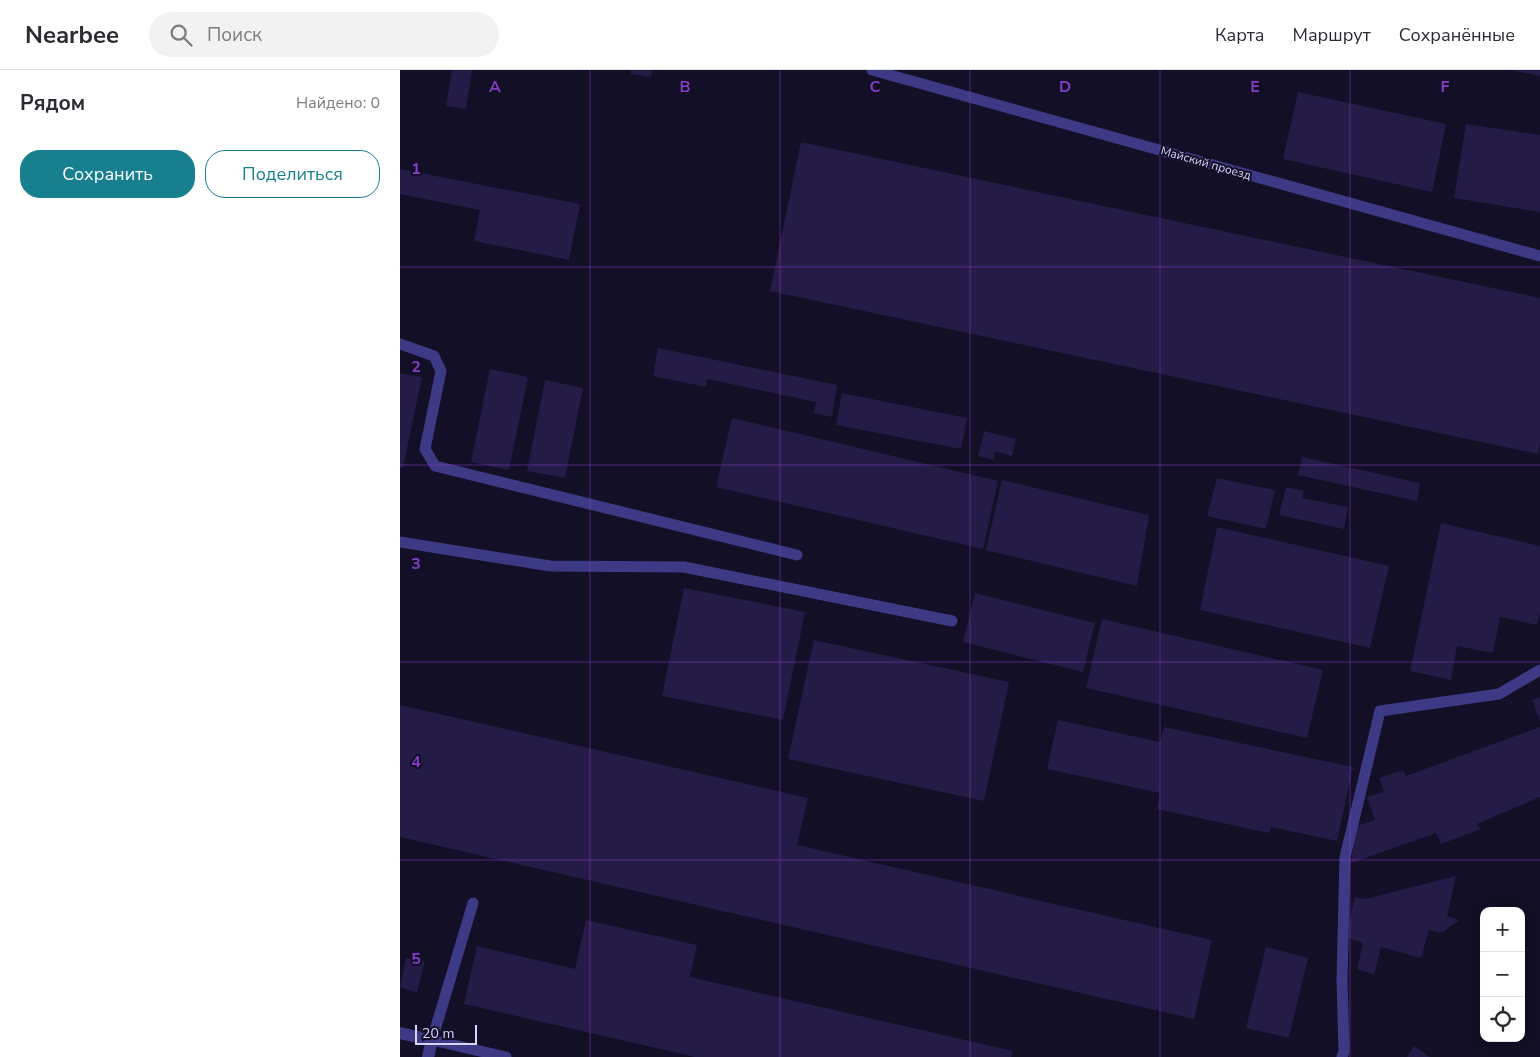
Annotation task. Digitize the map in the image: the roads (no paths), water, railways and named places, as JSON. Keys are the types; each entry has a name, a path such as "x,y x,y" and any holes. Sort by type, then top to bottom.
{"street":[{"path":"400,1033 432,1040 428,1057"}],"lane":[{"name":"Майский проезд","path":"872,70 1540,256"},
{"path":"400,344 434,356 441,371 425,449 436,466 797,555"},
{"path":"400,542 550,566 684,567 952,621"},
{"path":"1342,1057 1344,1051 1342,980 1345,857 1380,712 1499,694 1540,670"},
{"path":"472,903 432,1040 506,1057"}]}
